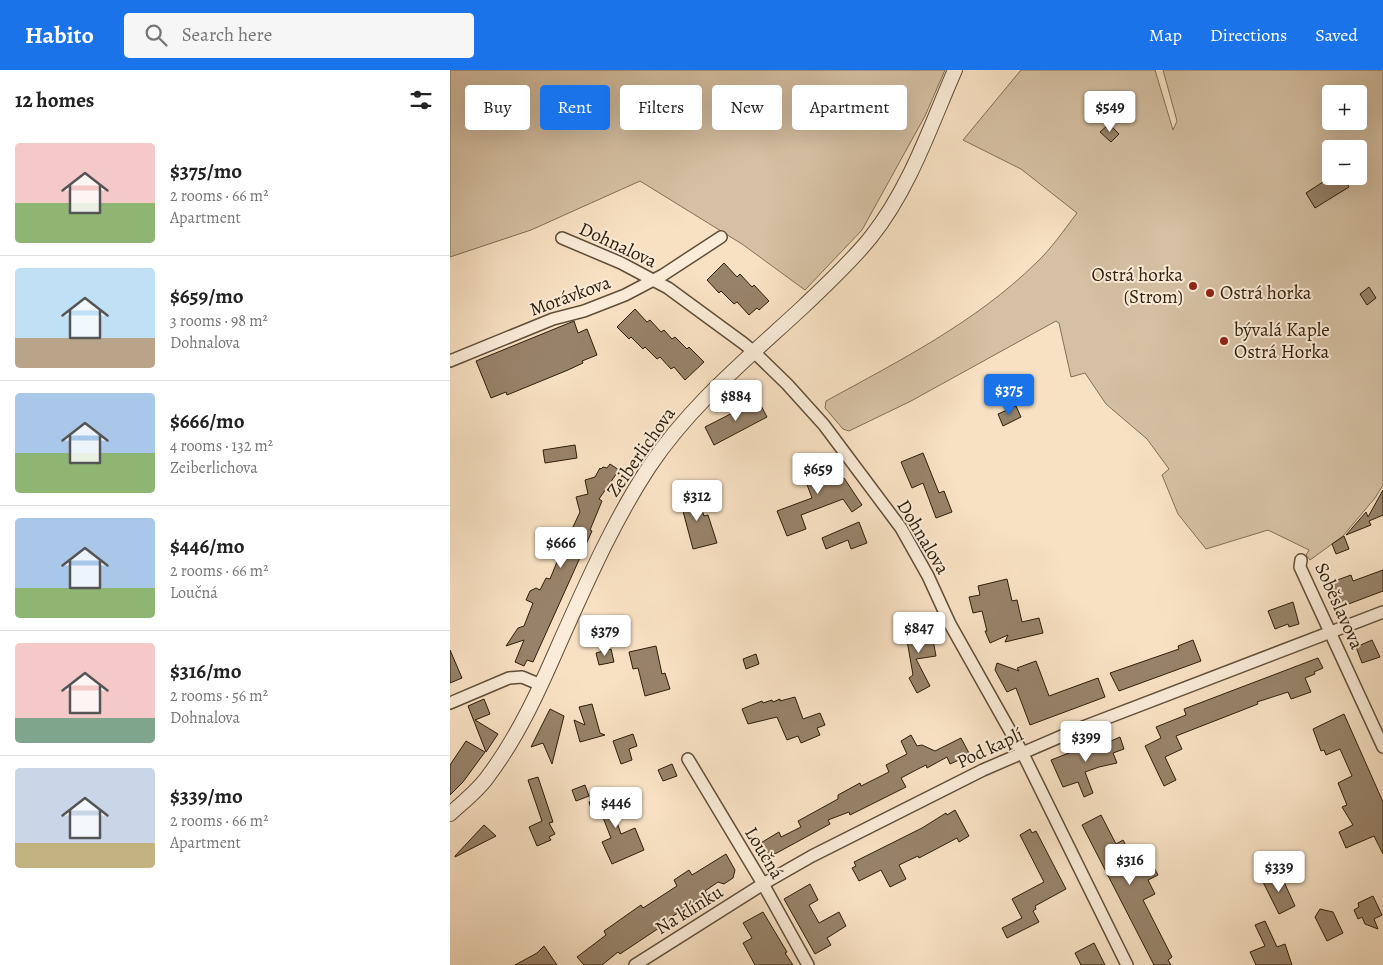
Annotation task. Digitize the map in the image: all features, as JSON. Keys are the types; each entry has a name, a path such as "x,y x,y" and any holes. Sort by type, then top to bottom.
{"street":[{"name":"Zeiberlichova","path":"450,814 488,777 515,736 541,685 605,544 649,467 691,412 717,385 851,260 870,238 885,218 906,183 955,70"},
{"name":"Morávkova","path":"450,361 553,319 584,311 625,295 653,280 721,237"},
{"name":"Dohnalova","path":"562,238 621,263 682,298 754,352 787,384 824,425 901,528 928,576 950,624 1022,752 1127,965"},
{"name":"Soběslavova","path":"1301,560 1300,567 1383,747"},
{"name":"Pod kaplí","path":"763,884 873,824 1022,752 1383,612"},
{"path":"450,703 509,678 522,677 541,685"},
{"name":"Loučná","path":"688,759 763,884 808,965"},
{"name":"Na klínku","path":"635,965 763,884"}],"shaded area":[{"path":"450,70 945,70 925,116 862,230 805,290 742,244 640,181 531,230 450,257"},
{"path":"1021,70 1155,70 1173,130 1177,121 1163,70 1383,70 1383,485 1375,498 1343,536 1310,560 1306,555 1309,550 1268,530 1206,549 1178,514 1162,475 1169,469 1147,439 1106,404 1085,373 1071,377 1059,323 1056,321 911,401 849,431 843,429 825,408 826,401 936,339 988,304 1042,258 1077,213 1021,169 963,140"}],"building":[{"path":"1109,124 1119,134 1111,142 1100,132"},
{"path":"1322,183 1322,185 1348,185 1349,187 1315,208 1306,193"},
{"path":"724,263 737,277 740,274 752,287 754,285 769,301 759,310 757,308 749,315 737,302 734,304 721,291 719,293 707,280"},
{"path":"1369,287 1376,298 1367,305 1360,294"},
{"path":"635,309 647,322 650,320 661,332 664,330 672,339 675,337 687,349 689,347 704,362 685,380 674,367 671,369 660,357 657,359 631,337 629,339 617,327"},
{"path":"574,321 578,333 587,329 597,355 582,361 583,363 568,370 507,395 506,392 491,398 476,361"},
{"path":"758,400 767,417 714,445 705,427"},
{"path":"1016,406 1021,417 1003,426 998,414"},
{"path":"575,445 577,458 545,463 543,450"},
{"path":"923,453 939,493 944,491 952,512 936,518 923,483 912,488 901,462"},
{"path":"824,455 828,464 830,463 837,480 844,478 862,505 852,512 843,499 801,515 806,529 787,536 777,511 812,498 803,474 807,472 803,463"},
{"path":"610,464 619,470 599,499 602,501 590,530 592,531 533,662 527,660 524,666 515,662 524,640 506,646 518,628 524,626 533,603 526,600 530,591 536,588 540,590 546,578 550,579 559,557 549,552 553,542 559,541 565,544 580,512 576,497 588,494 585,480 595,477 600,468 607,468"},
{"path":"1383,490 1383,515 1369,521 1371,525 1346,535 1366,512 1368,517"},
{"path":"692,492 694,499 698,498 704,516 708,515 717,543 693,549 679,496"},
{"path":"859,522 867,543 851,549 848,540 826,549 822,538"},
{"path":"1344,536 1349,549 1336,554 1332,544"},
{"path":"1383,570 1383,591 1338,608 1329,583 1351,575 1353,581"},
{"path":"1007,579 1012,601 1017,600 1022,622 1039,618 1043,633 1005,642 1008,635 990,643 985,631 987,631 982,611 973,613 969,597 980,595 978,586"},
{"path":"1293,602 1299,624 1289,627 1288,624 1275,629 1268,611"},
{"path":"926,625 929,640 933,640 936,656 916,659 930,686 917,693 909,678 913,675 905,629"},
{"path":"1193,640 1201,661 1119,691 1110,673 1179,649 1178,646"},
{"path":"1372,640 1380,657 1362,663 1356,647"},
{"path":"656,646 662,674 665,673 670,689 645,696 638,668 633,669 629,652"},
{"path":"611,649 614,662 599,665 596,653"},
{"path":"450,650 462,678 450,683"},
{"path":"756,654 759,664 746,669 743,659"},
{"path":"1318,658 1323,668 1305,678 1311,692 1291,699 1288,692 1257,702 1258,704 1176,736 1182,749 1165,757 1176,780 1164,786 1145,746 1161,738 1156,727 1186,715 1184,709"},
{"path":"1036,661 1049,696 1098,678 1105,697 1030,725 1016,688 1007,692 995,670 997,663 1019,671 1017,668"},
{"path":"795,697 803,719 820,713 825,725 817,728 820,735 801,743 798,736 787,740 777,717 748,724 742,709 762,701 763,703 772,700 773,702"},
{"path":"484,699 490,714 475,720 498,734 486,752 468,706"},
{"path":"592,704 600,733 605,735 580,742 574,720 585,725 579,707"},
{"path":"550,709 564,716 552,764 543,743 531,747"},
{"path":"1344,714 1383,802 1383,854 1374,836 1346,848 1339,832 1353,825 1342,807 1347,805 1338,783 1352,776 1340,749 1326,755 1324,750 1321,751 1313,729"},
{"path":"633,734 637,746 629,749 632,760 621,764 613,741"},
{"path":"911,735 917,746 922,745 935,751 961,738 970,755 950,764 947,757 927,768 926,765 916,770 901,778 906,787 850,815 849,812 828,820 830,824 762,861 754,847 779,832 781,837 801,827 798,821 838,799 838,795 860,783 861,786 889,772 886,765 907,754 901,741"},
{"path":"1110,737 1111,741 1120,737 1124,749 1113,753 1117,763 1085,772 1093,793 1084,797 1078,782 1063,787 1051,760"},
{"path":"466,741 485,752 463,782 450,795 450,765"},
{"path":"672,764 677,776 663,781 658,770"},
{"path":"538,777 553,822 549,823 555,834 549,837 551,840 537,846 529,827 542,821 528,780"},
{"path":"585,785 589,796 576,801 572,790"},
{"path":"622,793 626,806 613,811 621,834 635,828 644,850 612,864 602,842 611,838 602,815 594,818 589,802 609,794 610,797"},
{"path":"955,810 969,836 959,842 957,838 919,858 918,856 899,865 906,879 890,887 881,870 859,881 852,868 856,866 854,862"},
{"path":"1101,815 1116,844 1123,840 1137,866 1150,860 1158,875 1148,880 1155,894 1143,900 1172,957 1168,960 1171,965 1154,965 1082,825"},
{"path":"484,825 496,836 455,857 455,856"},
{"path":"1030,829 1032,833 1036,831 1066,889 1035,906 1036,909 1033,911 1039,922 1007,938 1002,928 1022,918 1012,899 1044,882 1020,835"},
{"path":"726,854 735,870 733,878 724,884 718,882 705,891 707,894 663,922 665,924 620,954 618,952 602,965 584,965 577,957 606,935 604,931 641,905 643,908 677,886 674,880 689,870 692,875"},
{"path":"1279,871 1295,906 1279,914 1262,880"},
{"path":"810,884 818,900 809,905 819,923 839,912 846,926 827,938 831,945 815,954 784,899"},
{"path":"1373,896 1382,915 1374,919 1378,929 1365,924 1362,917 1358,919 1354,910 1359,907 1358,903"},
{"path":"1320,909 1333,912 1343,933 1327,941 1315,917"},
{"path":"763,912 793,965 755,965 743,943 752,938 743,923"},
{"path":"1265,921 1277,947 1285,944 1292,965 1256,965 1250,952 1265,946 1255,925"},
{"path":"1094,943 1105,965 1081,965 1075,953"},
{"path":"544,946 557,965 515,965 537,953"}],"place":[{"name":"Ostrá horka (Strom)","path":"1193,286"},
{"name":"Ostrá horka","path":"1210,293"},
{"name":"bývalá Kaple Ostrá Horka","path":"1224,341"}]}
